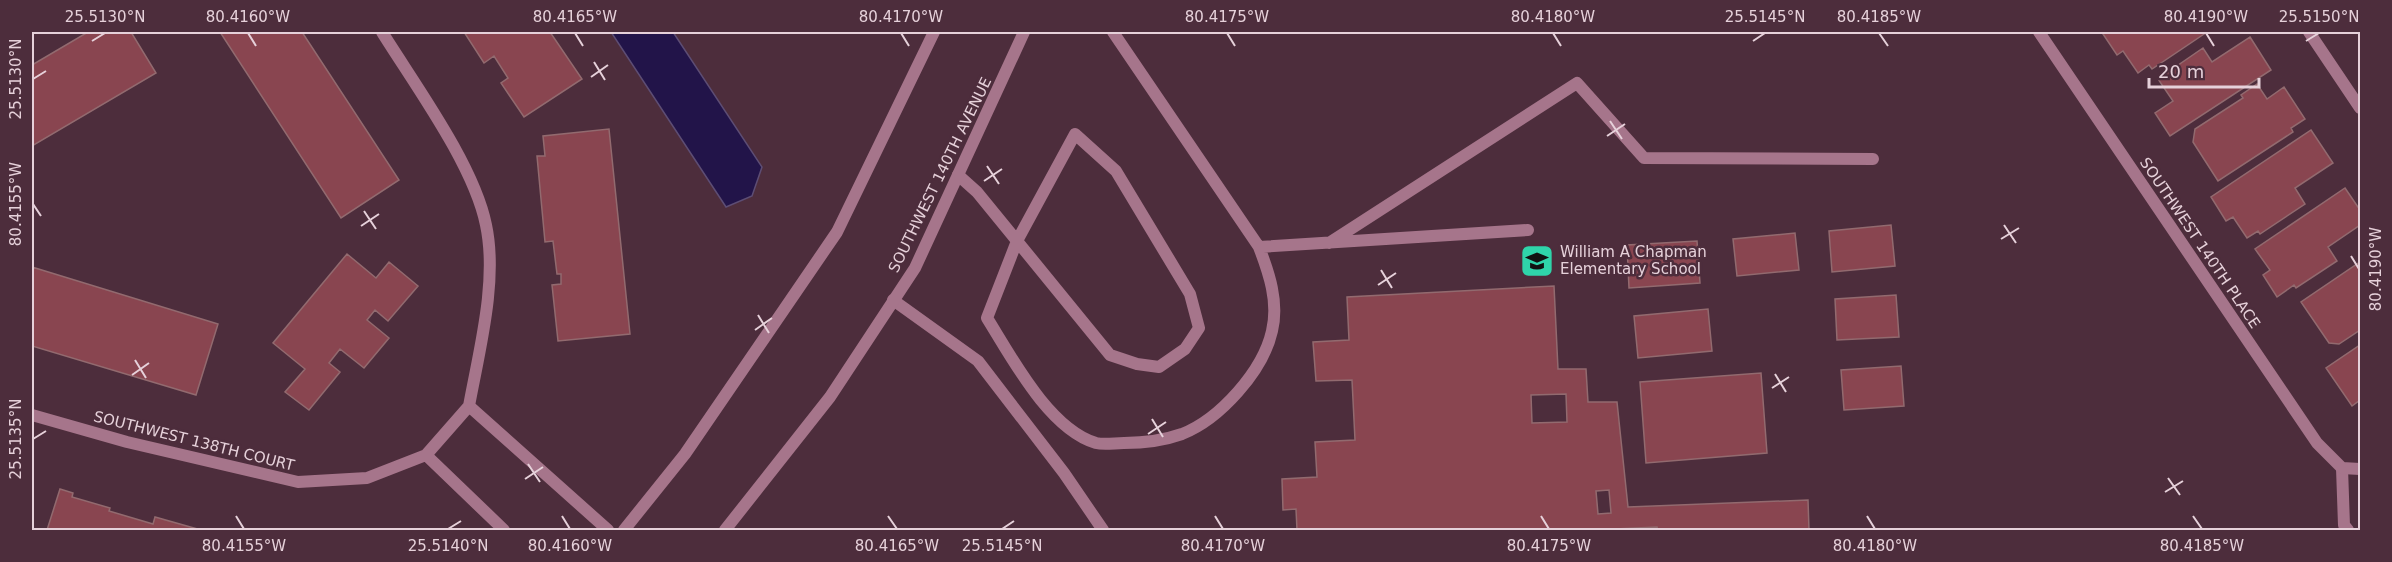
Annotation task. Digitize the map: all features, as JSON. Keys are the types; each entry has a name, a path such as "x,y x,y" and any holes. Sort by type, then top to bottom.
{"street":[{"path":"382,32 467,172 486,225 490,284 469,406 608,531"},
{"path":"624,531 685,454 837,232 934,32"},
{"name":"SOUTHWEST 140TH AVENUE","path":"725,531 830,397 915,268 1024,32"},
{"path":"958,175 977,192 1017,240 1110,355 1137,364 1159,367 1185,349 1199,328 1190,294 1116,171 1075,134 1017,240 987,318 1027,382 1069,429 1097,443 1138,443 1183,434 1225,406 1256,370 1272,330 1273,282 1259,247 1113,32"},
{"name":"SOUTHWEST 140TH PLACE","path":"2039,32 2317,443 2342,468"},
{"path":"2309,32 2361,108"},
{"path":"1329,243 1576,83 1644,158 1873,159"},
{"path":"1259,247 1528,230"},
{"path":"893,300 978,362 1064,473 1103,531"},
{"name":"SOUTHWEST 138TH COURT","path":"32,415 126,442 298,482 367,478 426,455 469,406"},
{"path":"426,455 504,531"},
{"path":"2348,531 2344,525 2342,468 2361,468"}],"shaded area":[{"path":"611,32 673,32 762,167 752,196 726,207"}],"building":[{"path":"88,32 131,32 156,73 32,146 32,65"},
{"path":"220,32 302,32 399,180 341,218"},
{"path":"464,32 550,32 582,79 524,117 501,83 508,78 494,56 484,63"},
{"path":"2107,32 2207,32 2152,69 2149,65 2138,73 2123,51 2117,55 2103,34"},
{"path":"2250,37 2271,70 2170,136 2155,113 2173,101 2158,79 2203,48 2212,62"},
{"path":"2257,84 2267,99 2284,87 2305,119 2291,128 2293,132 2218,181 2193,142 2195,129 2243,98 2241,95"},
{"path":"609,129 630,334 558,341 552,285 561,284 561,274 557,274 553,241 545,242 537,156 545,156 543,136"},
{"path":"2311,130 2333,163 2295,188 2305,204 2260,234 2258,231 2247,238 2233,217 2226,221 2211,197"},
{"path":"2345,188 2360,210 2360,225 2328,247 2337,261 2296,288 2294,285 2277,297 2263,275 2270,270 2255,249"},
{"path":"1891,225 1895,266 1832,272 1829,231"},
{"path":"1795,233 1799,270 1737,276 1733,239"},
{"path":"1697,241 1700,283 1629,288 1627,245"},
{"path":"347,254 376,278 389,262 418,286 388,321 375,310 367,320 389,338 364,368 340,349 329,363 340,372 309,410 285,392 305,369 273,343"},
{"path":"2360,262 2360,330 2339,344 2329,343 2301,302"},
{"path":"32,267 218,324 196,395 32,346"},
{"path":"1554,286 1558,369 1586,369 1588,402 1617,402 1628,507 1808,500 1809,530 1658,530 1657,527 1592,530 1297,530 1296,509 1283,510 1282,479 1317,477 1315,442 1355,440 1352,380 1316,381 1313,342 1349,340 1347,297","holes":["1566,394 1567,422 1532,423 1531,395","1609,490 1611,513 1598,514 1596,491"]},
{"path":"1896,295 1899,337 1837,340 1835,299"},
{"path":"1708,309 1712,351 1638,358 1634,316"},
{"path":"2360,345 2360,400 2352,406 2326,368"},
{"path":"1901,366 1904,406 1844,410 1841,370"},
{"path":"1761,373 1767,453 1646,463 1640,382"},
{"path":"60,489 73,493 72,497 110,508 109,511 153,524 155,517 201,530 47,530"}],"place":[{"name":"William A Chapman Elementary School","path":"1537,261"}]}
